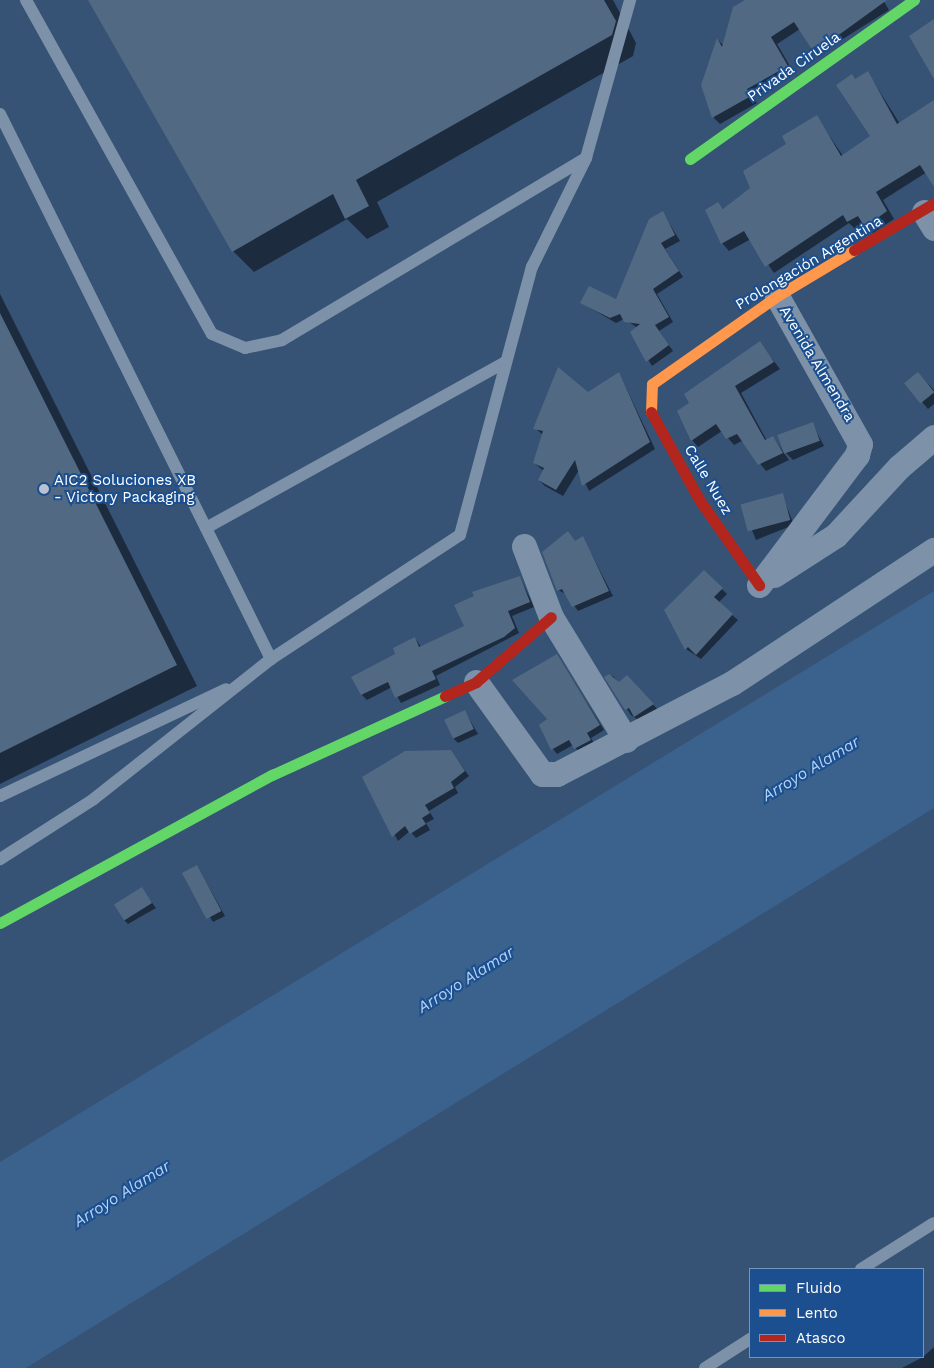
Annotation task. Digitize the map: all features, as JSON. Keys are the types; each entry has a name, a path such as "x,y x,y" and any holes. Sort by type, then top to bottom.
{"street":[{"name":"Privada Ciruela","path":"690,159 914,0"},
{"name":"Prolongación Argentina","path":"652,384 777,296 931,214"},
{"name":"Avenida Almendra","path":"759,585 857,455 857,432 777,296"},
{"name":"Calle Nuez","path":"652,384 648,407 700,501 759,585"},
{"path":"759,585 836,535 899,467 934,437"},
{"path":"524,546 552,617 626,740"},
{"path":"476,682 542,774 558,774 732,683 934,550"},
{"path":"0,923 272,775 476,682 552,617"}],"lane":[{"path":"26,0 212,334 245,348 282,340 586,158"},
{"path":"0,859 94,799 272,659 460,535 504,362 532,267 586,158 630,0"},
{"path":"0,114 272,659"},
{"path":"206,528 504,362"},
{"path":"0,796 246,680"},
{"path":"863,1268 934,1223"},
{"path":"705,1368 749,1340"}],"water":[{"name":"Arroyo Alamar","path":"934,591 934,808 26,1368 0,1368 0,1162"}],"building":[{"path":"88,0 604,0 616,21 612,35 356,180 369,206 345,219 333,194 232,252"},
{"path":"745,0 887,0 829,42 811,48 794,22 771,37 788,66 747,89 751,96 712,118 701,85 717,38 722,47 733,7"},
{"path":"934,19 934,79 909,36"},
{"path":"868,71 897,124 934,100 934,187 920,165 876,192 887,211 872,222 864,226 858,216 847,222 843,215 765,267 744,231 721,244 705,210 718,202 723,209 750,188 743,171 786,144 782,136 817,115 841,156 870,136 836,85 852,74 855,79"},
{"path":"663,211 675,235 661,243 679,271 653,289 669,317 655,325 669,345 646,362 630,332 640,324 624,322 620,314 610,318 580,303 589,286 616,299 649,219"},
{"name":"AIC2 Soluciones XB - Victory Packaging","path":"0,313 177,665 0,753"},
{"path":"760,341 774,362 735,386 765,440 773,436 783,453 758,465 737,434 726,439 716,424 691,441 677,411 689,403 684,394"},
{"path":"558,367 588,392 619,372 650,442 582,486 575,460 556,490 538,480 544,468 533,463 543,431 533,429"},
{"path":"918,372 934,392 920,404 904,383"},
{"path":"813,422 820,441 784,454 777,435"},
{"path":"783,493 790,520 748,531 740,504"},
{"path":"568,531 575,541 583,536 609,591 572,607 562,589 557,591 542,552"},
{"path":"704,570 723,588 714,597 733,614 696,655 688,647 685,650 664,610"},
{"path":"520,576 530,602 508,611 515,628 504,637 432,671 436,679 395,698 388,682 361,695 351,677 395,654 393,648 415,637 419,647 464,626 454,605 474,596 472,592"},
{"path":"557,654 600,725 587,733 591,740 574,749 569,740 551,750 539,725 547,719 512,680"},
{"path":"609,674 619,682 627,675 654,704 634,717 629,708 625,710 604,677"},
{"path":"465,710 474,729 453,739 444,720"},
{"path":"451,750 465,771 451,782 454,788 425,805 430,813 422,818 426,824 410,834 405,826 392,837 362,777 405,751"},
{"path":"197,865 221,911 206,919 182,873"},
{"path":"142,887 152,903 124,921 114,904"}],"traffic: fast":[{"path":"690,159 914,0"},
{"path":"0,923 272,775 445,696"}],"traffic: slow":[{"path":"651,412 652,384 777,296 854,250"}],"traffic: jam":[{"path":"854,250 934,203"},
{"path":"651,412 700,501 759,585"},
{"path":"445,696 476,682 551,617"}],"place":[{"name":"AIC2 Soluciones XB - Victory Packaging","path":"44,489"}]}
